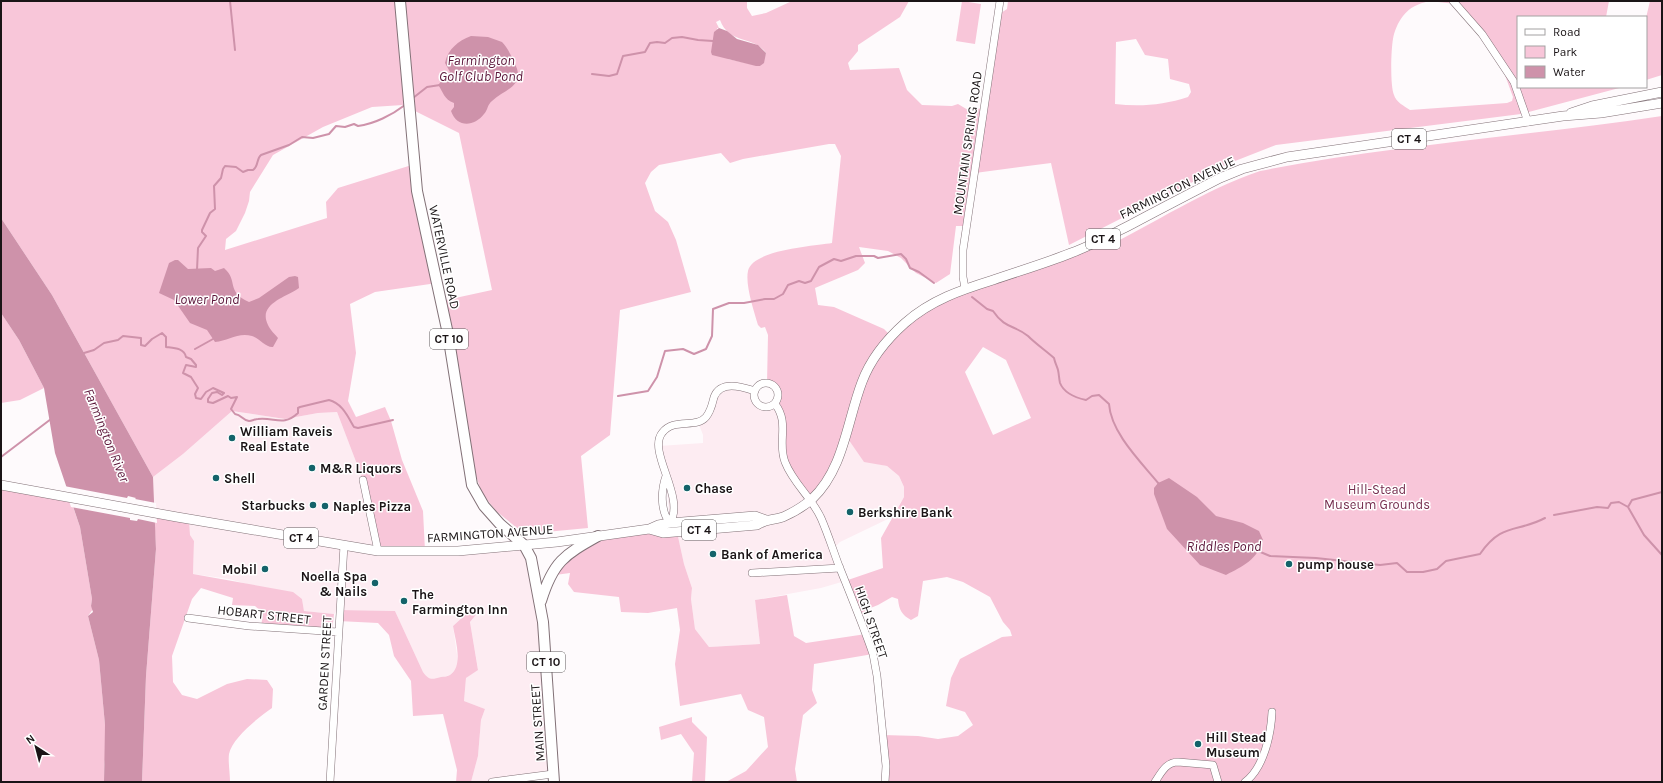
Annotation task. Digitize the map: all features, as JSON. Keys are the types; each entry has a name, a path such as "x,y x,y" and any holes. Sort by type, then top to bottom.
{"highway":[{"name":"WATERVILLE ROAD","path":"400,1 417,191 448,334 472,485 484,506 500,524 524,545"},
{"path":"540,602 551,573 558,562 570,552 598,536"},
{"name":"MAIN STREET","path":"524,545 531,558 540,602 547,664 554,778"}],"main road":[{"name":"FARMINGTON AVENUE","path":"1563,116 1592,106 1662,92"},
{"name":"FARMINGTON AVENUE","path":"649,529 663,533 757,526 766,520 782,517 810,501 821,490 837,462 862,381 879,349 920,310 943,297 965,288 1043,263 1088,246 1220,178 1242,169 1287,158 1563,116 1596,114 1662,103"},
{"name":"FARMINGTON AVENUE","path":"1,485 344,546 378,550 458,551 598,536 649,529 658,525 670,523 755,516 766,520"}],"street":[{"name":"MOUNTAIN SPRING ROAD","path":"965,288 963,277 963,250 1000,1"},
{"path":"1453,1 1482,34 1514,82 1528,122"},
{"path":"767,383 772,384 778,393 775,404 767,408 759,406 754,399 755,391 760,385 767,383"},
{"path":"670,523 674,516 671,485 666,476 658,443 660,436 666,429 677,424 698,422 704,419 712,407 715,395 719,390 728,386 740,386 755,391"},
{"name":"HIGH STREET","path":"775,404 781,413 783,422 782,451 784,460 788,470 821,519 873,654 877,676 886,766 885,782"},
{"path":"363,480 378,550"},
{"name":"GARDEN STREET","path":"330,782 344,546"},
{"path":"752,573 840,568"},
{"name":"HOBART STREET","path":"188,618 249,626 338,632"},
{"path":"1245,782 1256,772 1262,758 1271,730 1272,712"},
{"path":"1155,782 1162,770 1168,765 1178,762 1213,765 1218,782"},
{"path":"492,782 554,778"}],"shaded area":[{"path":"728,386 755,391 754,399 759,406 767,408 775,404 846,436 864,461 887,466 899,476 904,487 904,497 892,517 840,542 833,549 845,581 821,588 755,600 760,644 709,647 695,629 691,599 692,588 684,564 677,532 766,520 670,523 666,476 659,446 703,443 703,435 698,422 704,419 714,399"},
{"path":"232,411 285,419 318,413 337,412 363,480 378,550 524,545 540,602 553,774 492,782 471,782 478,756 481,720 485,709 464,701 466,678 478,669 470,622 479,611 476,605 453,626 458,662 456,669 450,675 432,680 428,679 423,672 395,611 339,610 334,614 304,611 302,599 229,579 193,574 194,541 190,535 189,519 154,513 153,477 183,454"}],"green space":[{"name":"Hill-Stead Museum Grounds","path":"1,1 747,1 747,8 752,16 766,13 792,1 909,1 900,17 858,45 858,51 848,63 850,70 899,68 907,90 922,105 952,106 958,104 968,110 984,108 998,15 1007,9 1008,1 1429,1 1609,1 1606,16 1517,16 1517,88 1619,88 1521,114 1276,145 1230,163 1069,245 1051,163 975,173 966,226 956,226 950,274 936,283 916,273 901,258 888,251 859,247 865,263 858,270 815,288 818,305 834,307 884,329 891,336 920,310 1106,237 1102,249 1199,197 1260,171 1410,147 1662,116 1662,782 885,782 883,735 918,736 938,739 958,736 973,725 965,712 946,706 951,678 960,659 1002,637 1012,636 1010,630 1003,622 990,597 963,582 947,577 923,581 918,616 911,620 902,612 898,599 892,597 868,609 860,619 845,581 883,568 881,538 904,497 904,487 899,476 887,466 864,462 846,436 837,462 810,501 788,470 783,429 775,404 778,394 774,386 767,383 768,335 765,327 761,328 758,325 752,305 747,277 748,271 752,264 760,258 784,250 832,243 841,156 835,144 743,159 730,163 721,153 659,165 651,172 645,183 655,211 668,222 676,240 691,292 620,310 610,435 581,456 588,528 546,532 517,528 496,511 482,493 475,473 446,300 492,290 459,133 403,105 372,107 323,127 273,155 250,192 245,213 236,231 226,239 225,250 327,218 326,202 338,188 415,164 437,283 375,292 350,304 356,353 348,401 356,417 385,407 391,421 402,460 423,511 425,551 378,551 363,480 337,412 318,413 285,419 232,411 183,454 153,477 52,295 1,218","holes":["1429,1 1456,4 1498,56 1513,97 1512,101 1507,103 1410,110 1396,100 1393,90 1391,76 1392,51 1396,27 1401,18 1411,8 1418,5","720,20 724,28 735,37 761,47 766,53 760,66 728,59 717,28 719,28 716,22","1136,39 1145,55 1168,59 1170,79 1189,84 1191,92 1188,97 1152,105 1115,104 1116,42","983,347 1006,360 1031,418 993,435 965,372"]},
{"path":"962,1 981,4 975,44 956,41"},
{"path":"1650,1 1662,1 1662,75 1647,80 1647,16"},
{"path":"1,313 19,340 44,388 20,400 1,403"},
{"path":"1,485 70,498 80,527 92,599 91,606 93,609 88,616 99,660 105,725 109,737 104,765 104,782 1,782"},
{"path":"154,513 189,519 190,535 194,541 193,574 293,592 302,599 304,611 334,614 332,632 261,627 263,613 255,606 232,605 233,598 201,588 192,599 172,656 173,682 182,695 197,699 227,684 247,679 267,680 273,689 272,708 247,728 235,741 231,748 229,754 230,782 142,782 146,676 156,549"},
{"path":"677,532 684,564 692,588 691,599 695,629 709,647 760,644 755,600 787,595 794,636 806,643 866,634 873,654 814,664 812,690 817,703 803,715 795,769 797,782 726,782 746,771 768,747 764,717 748,710 741,694 680,706 675,664 680,630 677,608 648,613 621,612 619,597 574,592 568,584 570,573 555,575 558,562 598,536"},
{"path":"476,605 479,611 470,622 478,670 466,678 464,701 485,709 481,720 478,756 471,782 456,782 457,770 443,714 413,716 411,681 394,656 389,635 378,623 338,621 339,610 395,611 423,672 427,677 432,679 449,675 454,671 457,665 458,652 453,626"},
{"path":"692,717 692,722 707,737 705,782 692,782 694,753 681,734 661,740 659,727"}],"water":[{"path":"719,28 727,31 737,39 758,45 766,53 764,63 760,66 756,66 712,55 711,52 714,32"},
{"name":"Farmington Golf Club Pond","path":"471,36 488,37 502,42 513,59 518,76 513,86 490,103 480,118 466,124 461,123 454,117 451,111 454,107 454,103 446,98 438,85 450,72 445,63 448,54 454,46"},
{"name":"Farmington River","path":"1,218 52,295 153,477 156,549 146,676 142,782 104,782 105,725 99,660 88,616 93,612 91,606 92,599 80,527 55,453 44,388 19,340 1,313"},
{"name":"Lower Pond","path":"178,260 188,269 211,268 215,271 224,268 231,277 234,290 242,298 249,302 259,298 289,277 298,277 299,288 273,303 266,312 268,325 278,338 273,347 268,346 255,337 247,335 215,342 207,330 190,323 174,300 159,293 169,263"},
{"name":"Riddles Pond","path":"1169,478 1197,497 1216,516 1243,523 1259,531 1263,540 1257,553 1249,562 1226,575 1200,565 1167,529 1154,494 1154,488 1158,483"}],"pier":[{"path":"64,486 127,498 128,496 136,498 135,499 156,503 157,523 138,519 137,521 130,520 130,518 71,507"}],"waterway":[{"path":"230,1 235,50"},
{"path":"592,74 609,76 617,74 623,56 645,52 650,43 665,43 672,38 682,37 713,41"},
{"path":"413,98 427,87 440,85"},
{"path":"197,270 198,248 206,236 202,230 210,213 215,209 214,186 221,178 225,166 236,167 243,172 253,170 256,167 258,158 261,155 289,145 302,137 313,138 329,134 336,126 345,127 354,124 358,126 370,123 389,116 405,105"},
{"path":"618,396 648,391 657,377 665,351 683,349 694,354 706,349 712,336 713,309 729,303 744,303 774,299 783,294 788,285 799,281 805,283 811,281 819,267 834,259 841,261 856,256 874,256 878,258 901,254 906,259 910,268 919,272 934,283"},
{"path":"972,297 987,309 993,311 997,317 1006,324 1028,336 1054,358 1060,383 1064,390 1086,400 1092,396 1099,395 1109,404 1115,426 1121,436 1128,447 1159,484"},
{"path":"84,353 94,350 104,343 118,340 123,336 141,338 141,345 145,346 152,339 162,333 166,337 166,347 181,350 186,357 191,359 196,365 196,367 186,365 183,373 191,377 198,388 195,394 196,398 201,399 206,392 213,388 224,393 222,395 217,392 212,393 208,399 208,402 213,403 228,396 231,398 237,397 231,409 235,414 239,415 243,419 250,421 257,419 288,420 298,413 298,408 300,407 329,400 341,407 354,427 358,428 393,420"},
{"path":"195,349 213,339"},
{"path":"1,457 51,419"},
{"path":"1554,515 1597,507 1608,508 1611,503 1619,502 1628,507 1632,500 1662,492"},
{"path":"1628,507 1644,535 1662,555"},
{"path":"1258,551 1270,556 1316,558 1380,565 1397,563 1407,572 1423,572 1437,569 1446,561 1480,554 1488,544 1503,533 1535,523 1545,518"}],"place":[{"name":"William Raveis Real Estate","path":"232,438"},
{"name":"M&R Liquors","path":"312,468"},
{"name":"Shell","path":"216,478"},
{"name":"Chase","path":"687,488"},
{"name":"Starbucks","path":"313,505"},
{"name":"Naples Pizza","path":"325,506"},
{"name":"Berkshire Bank","path":"850,512"},
{"name":"Bank of America","path":"713,554"},
{"name":"pump house","path":"1289,564"},
{"name":"Mobil","path":"265,569"},
{"name":"Noella Spa & Nails","path":"375,583"},
{"name":"The Farmington Inn","path":"404,601"},
{"name":"Hill Stead Museum","path":"1198,744"}]}
